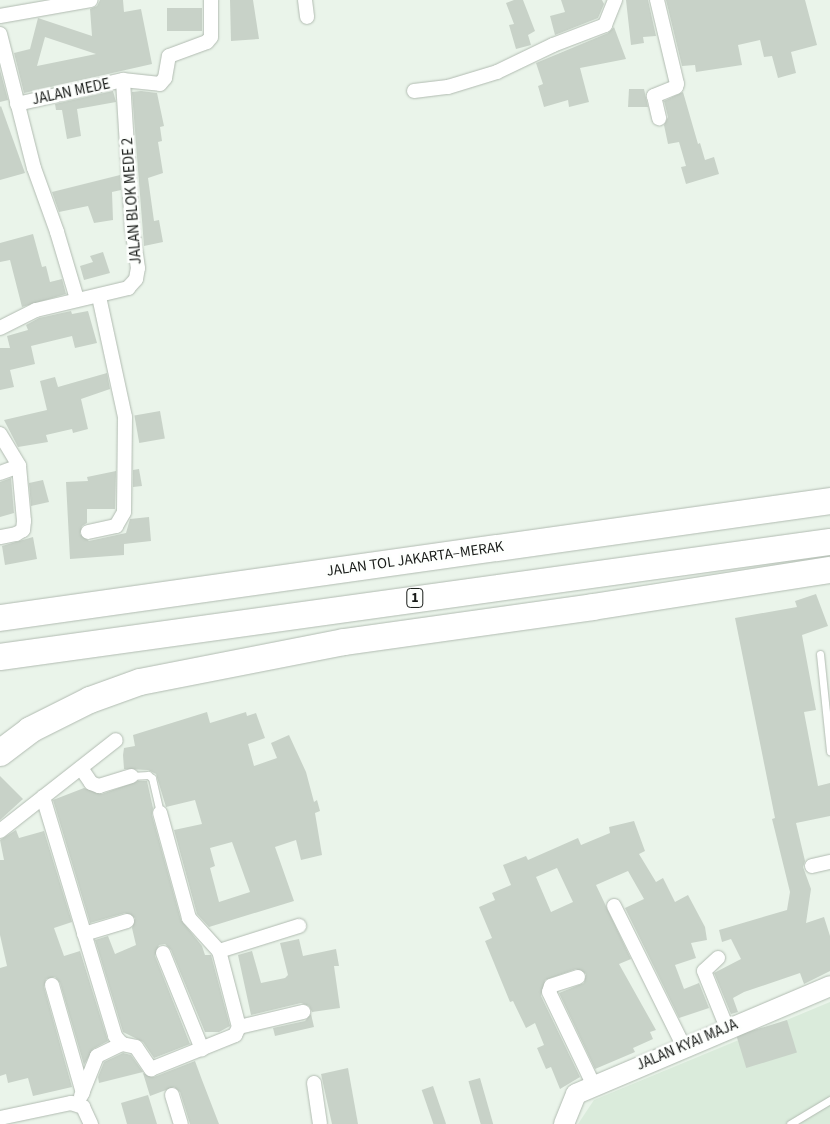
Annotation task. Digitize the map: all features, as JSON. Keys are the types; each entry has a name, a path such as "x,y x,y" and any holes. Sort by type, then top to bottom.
{"highway":[{"name":"JALAN TOL JAKARTA–MERAK","path":"0,618 830,500"},
{"name":"1","path":"0,657 830,542"},
{"path":"0,754 30,730 90,700 140,682 344,642 613,604 830,570"},
{"path":"0,603 90,605"}],"main road":[{"name":"JALAN KYAI MAJA","path":"564,1124 576,1094 684,1046 830,986"}],"street":[{"path":"0,16 91,0"},
{"name":"JALAN MEDE","path":"18,104 123,80 160,84 163,81 168,56 207,42 211,37 211,0"},
{"path":"305,0 307,17"},
{"path":"657,0 677,84 676,88 654,96 659,118"},
{"path":"414,91 448,88 497,72 553,45 605,26 612,3"},
{"path":"0,34 6,78 18,104 34,168 57,232 77,299"},
{"name":"JALAN BLOK MEDE 2","path":"0,328 36,310 77,299 100,297 128,288 136,279 138,268 132,228 123,80"},
{"path":"88,532 120,523 124,512 125,418 100,297"},
{"path":"0,434 19,466 23,530 0,537"},
{"path":"0,473 19,466"},
{"path":"0,831 116,740"},
{"path":"81,768 91,783 99,786 131,776"},
{"path":"42,797 115,1036 122,1044 136,1047 150,1069 236,1035 239,1027 219,951 189,918 160,813"},
{"path":"812,866 830,862"},
{"path":"614,906 684,1046"},
{"path":"84,934 127,921"},
{"path":"219,951 298,926"},
{"path":"163,953 202,1049"},
{"path":"718,958 704,971 727,1028"},
{"path":"578,977 551,986 549,992 594,1086"},
{"path":"52,985 80,1099 91,1124"},
{"path":"239,1027 303,1012"},
{"path":"80,1099 97,1056 122,1044"},
{"path":"314,1083 320,1124"},
{"path":"172,1095 181,1124"},
{"path":"0,1118 80,1099"}],"lane":[{"path":"820,654 830,751"},
{"path":"131,776 148,775 152,778 160,813"},
{"path":"790,1124 830,1100"}],"shaded area":[{"path":"830,1002 830,1124 578,1124 594,1100"}],"building":[{"path":"100,0 123,0 124,12 141,9 152,64 24,93 14,53 30,49 38,18 92,36 90,9 97,6","holes":["45,37 96,54 37,66"]},
{"path":"230,0 253,0 259,39 231,41"},
{"path":"514,0 523,0 535,31 528,35 531,45 516,49 509,25 514,24 506,3"},
{"path":"561,0 602,0 604,4 598,18 555,35 550,16 565,12"},
{"path":"626,0 648,0 656,36 643,37 644,43 631,45"},
{"path":"666,0 805,0 817,45 791,52 796,73 778,78 772,56 764,57 760,40 738,45 742,65 696,72 695,65 682,66"},
{"path":"167,8 202,8 202,31 167,31"},
{"path":"614,27 626,59 580,68 589,102 569,107 568,100 544,107 538,86 543,84 536,63 608,33"},
{"path":"0,70 8,100 0,102"},
{"path":"629,89 644,89 648,107 628,107"},
{"path":"113,91 116,102 77,109 81,136 67,139 62,110 56,110 55,104"},
{"path":"132,92 157,93 164,126 160,127 162,141 158,142 163,173 148,178 154,221 159,220 163,242 144,246"},
{"path":"683,92 698,144 700,143 705,160 714,157 719,174 686,184 681,167 686,166 679,142 668,144 664,125 668,117 664,101"},
{"path":"0,107 25,173 0,180"},
{"path":"120,175 121,190 112,192 113,220 94,223 88,206 59,212 52,192"},
{"path":"33,234 42,267 46,266 50,282 62,279 66,294 22,307 10,260 0,262 0,243"},
{"path":"103,252 110,273 84,280 80,266 93,262 90,256"},
{"path":"71,311 72,314 88,311 97,343 75,348 72,336 31,346 35,364 10,370 14,387 0,390 0,348 10,348 7,336 28,330 26,325 39,318"},
{"path":"107,373 110,389 81,399 88,429 73,433 72,429 46,435 48,442 18,447 4,420 47,410 40,381 55,377 58,387"},
{"path":"160,411 165,439 139,443 134,416"},
{"path":"139,469 142,486 133,487 133,470"},
{"path":"116,471 115,509 87,509 87,523 82,526 80,534 89,541 126,533 130,519 149,517 151,541 124,544 124,555 70,559 66,482 88,481 87,477"},
{"path":"11,478 14,513 0,517 0,482"},
{"path":"43,480 49,502 31,506 29,483"},
{"path":"33,537 37,559 5,565 2,546"},
{"path":"816,594 828,626 802,635 816,710 804,712 818,786 830,783 830,816 796,823 805,861 803,867 811,889 806,923 824,917 830,936 830,971 804,984 800,973 744,992 733,998 738,1012 731,1014 714,973 741,959 731,939 722,942 719,930 787,910 790,892 772,819 775,818 735,618 797,607 795,601"},
{"path":"207,712 210,723 246,712 247,716 256,713 265,738 248,744 254,766 277,758 271,743 289,735 306,772 314,802 317,800 320,811 315,813 322,855 301,860 296,840 275,847 294,901 209,927 197,914 174,830 202,824 195,800 166,807 156,774 148,770 124,769 124,748 135,746 133,735","holes":["232,842 250,892 219,902 210,868 215,866 210,848"]},
{"path":"0,776 23,799 0,820"},
{"path":"138,781 147,781 153,808 152,815 181,920 202,946 205,955 211,955 230,1026 219,1032 205,1032 171,950 165,944 159,945 155,956 190,1044 154,1058 143,1042 123,1032 95,940 108,936 115,954 136,945 132,928 135,918 125,913 90,923 53,800 84,788 102,794"},
{"path":"634,821 645,851 639,854 656,882 663,878 675,902 688,895 705,927 707,940 691,943 696,958 675,965 684,989 699,983 709,1008 679,1018 625,908 644,899 628,871 596,885 631,959 619,964 656,1030 650,1032 653,1039 633,1048 635,1052 595,1069 559,993 584,983 586,974 576,969 545,980 541,996 580,1077 560,1089 551,1067 546,1069 537,1048 544,1045 535,1023 526,1028 513,1001 510,1002 485,941 492,938 479,907 495,900 492,893 511,885 503,865 526,856 528,860 578,838 581,845 610,833 609,827","holes":["557,868 573,902 551,912 536,877"]},
{"path":"16,830 19,838 44,831 72,922 54,928 64,956 80,951 108,1041 93,1049 84,1065 60,983 55,977 46,979 44,987 72,1087 33,1096 28,1078 8,1083 6,1074 0,1076 0,968 7,966 0,935 0,860 4,860 0,840"},
{"path":"299,939 303,956 336,949 339,966 334,966 340,1008 312,1012 309,1006 301,1003 251,1015 238,955 252,951 261,983 285,978 288,975 280,943"},
{"path":"311,1014 314,1027 275,1036 273,1028 305,1021"},
{"path":"787,1020 797,1053 746,1068 736,1035"},
{"path":"123,1053 131,1055 143,1072 99,1083 98,1077 104,1062"},
{"path":"195,1061 219,1124 190,1124 180,1092 174,1087 150,1096 143,1073 154,1077"},
{"path":"348,1068 358,1124 332,1124 321,1074"},
{"path":"480,1078 493,1124 481,1124 468,1081"},
{"path":"433,1086 446,1124 433,1124 422,1090"},
{"path":"148,1095 157,1124 127,1124 121,1103"}]}
